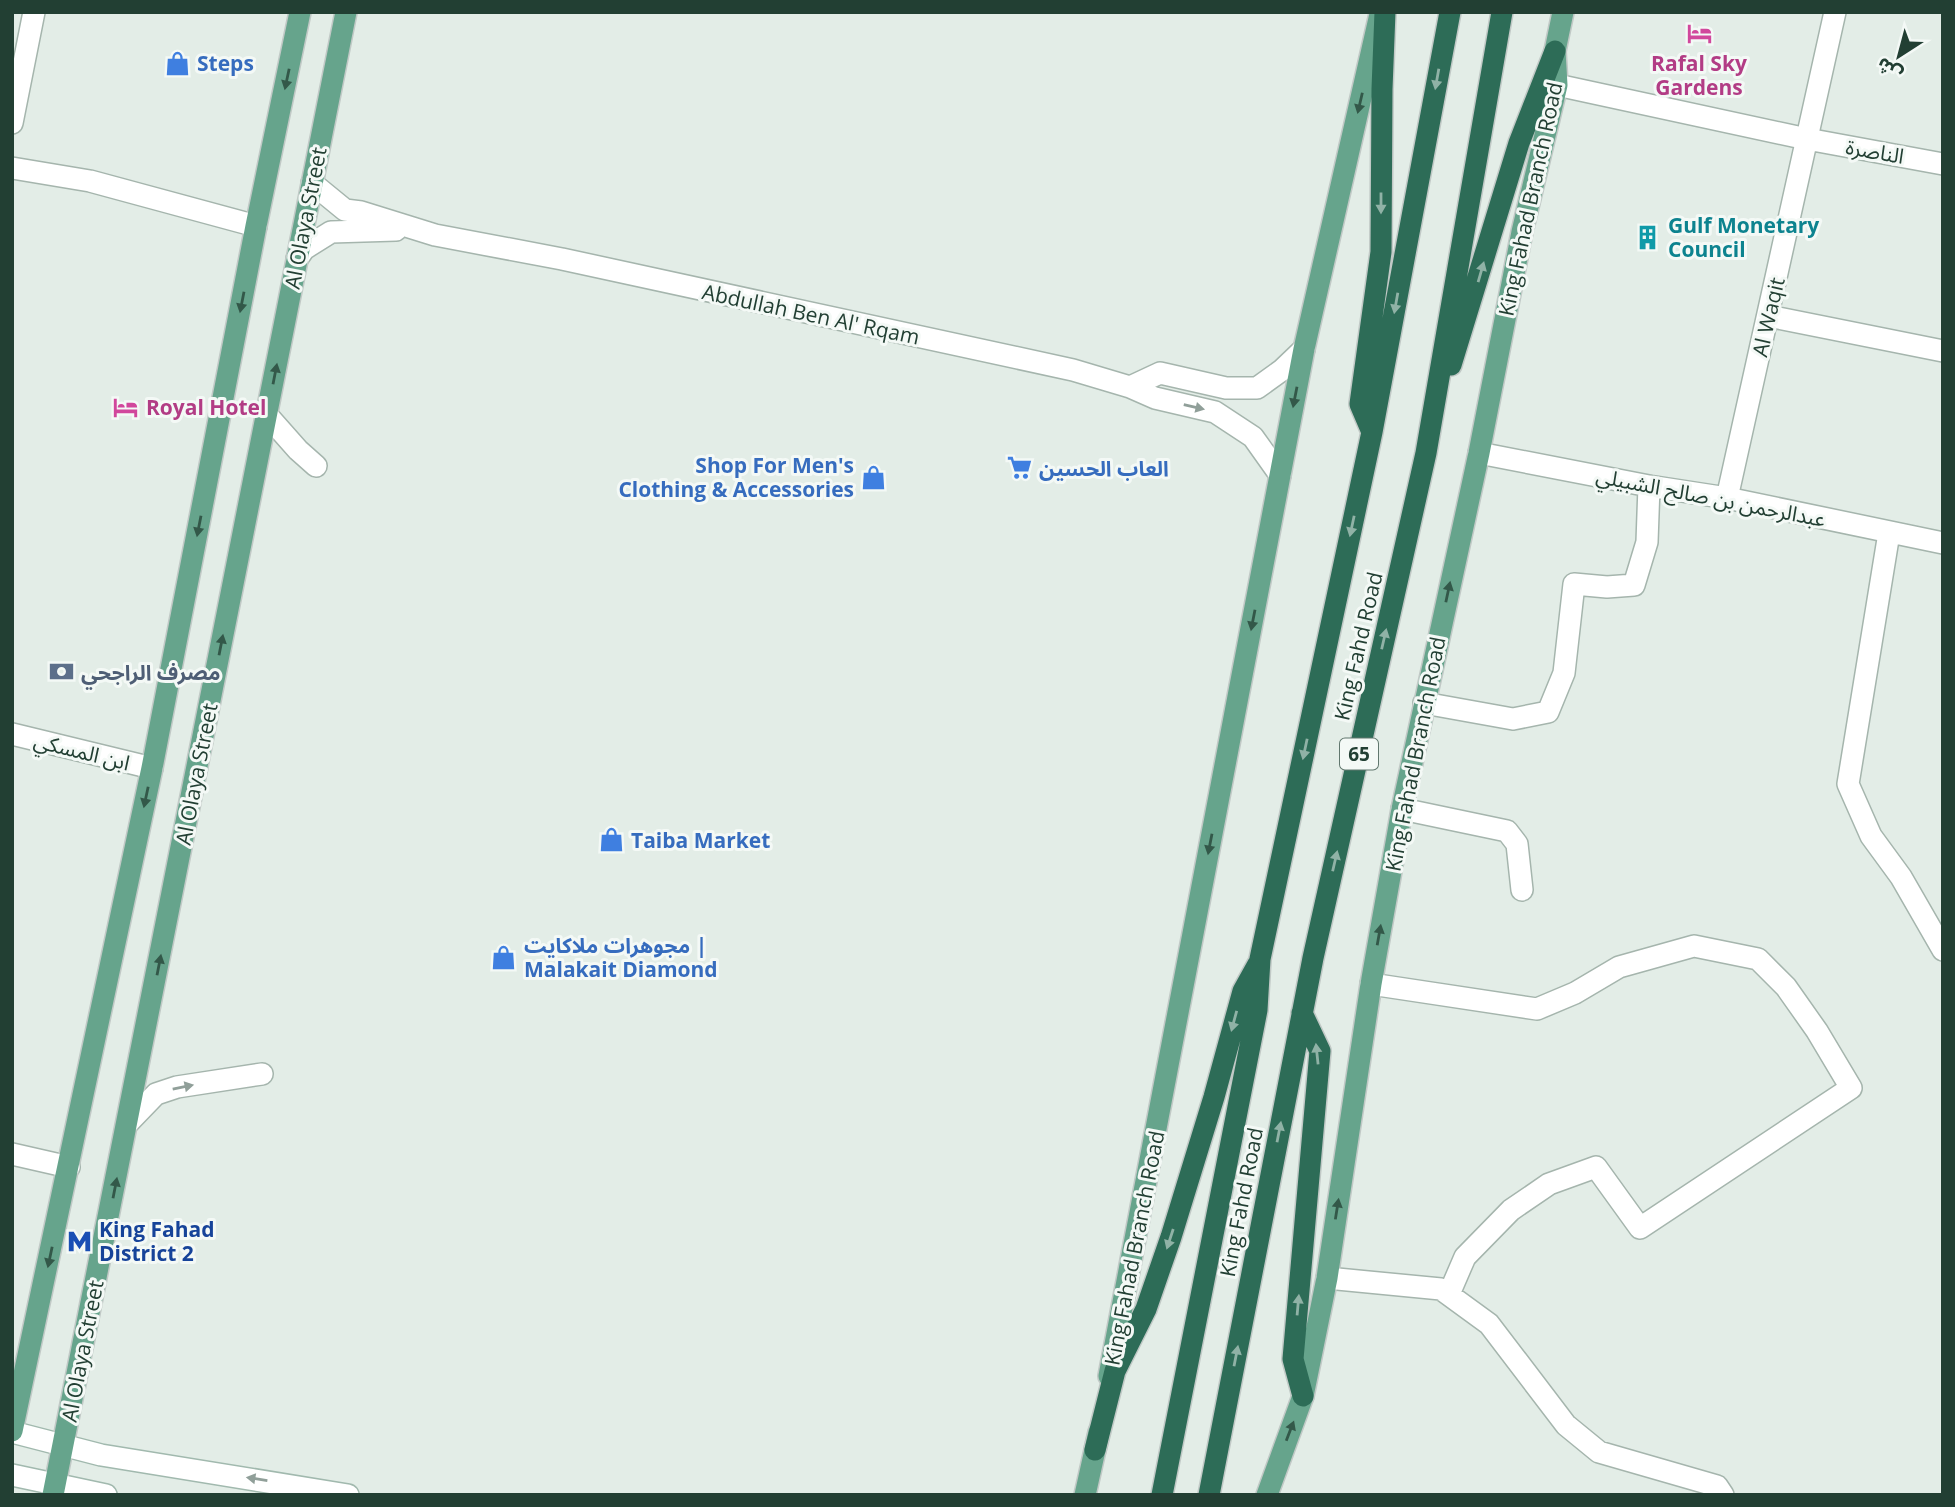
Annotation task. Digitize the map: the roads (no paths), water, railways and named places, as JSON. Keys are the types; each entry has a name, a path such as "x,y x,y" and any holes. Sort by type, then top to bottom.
{"highway":[{"path":"1372,432 1360,404 1381,252 1383,12"},
{"name":"King Fahd Road","path":"1162,1495 1257,1010 1260,959 1372,432 1450,12"},
{"name":"King Fahd Road","path":"1209,1495 1303,1013 1430,430 1502,12"},
{"path":"1430,430 1469,313 1519,143 1555,51"},
{"path":"1095,1450 1115,1371 1146,1308 1171,1237 1243,991 1260,959"},
{"path":"1303,1013 1320,1051 1293,1359 1303,1396"}],"main road":[{"path":"12,1432 152,768 300,12"},
{"name":"Al Olaya Street","path":"54,1489 346,12"},
{"name":"King Fahad Branch Road","path":"1085,1495 1304,349 1383,12"},
{"name":"King Fahad Branch Road","path":"1267,1495 1303,1396 1327,1278 1371,985 1402,809 1479,453 1522,232 1558,85 1555,51 1563,12"}],"street":[{"path":"12,123 34,12"},
{"name":"Al Waqit","path":"1727,498 1835,12"},
{"name":"الناصرة","path":"1558,85 1807,139 1943,164"},
{"path":"12,168 90,181 256,226"},
{"name":"Abdullah Ben Al' Rqam","path":"312,183 345,210 361,212 435,234 1073,370 1155,398 1215,412 1253,437 1280,475"},
{"path":"297,259 304,249 331,232 386,228 435,234"},
{"path":"1768,316 1943,351"},
{"path":"1129,387 1160,373 1226,388 1257,388 1282,370 1304,349"},
{"path":"267,415 316,466"},
{"name":"عبدالرحمن بن صالح الشبيلي","path":"1479,453 1649,486 1727,498 1943,543"},
{"path":"1424,703 1513,719 1548,712 1564,673 1574,584 1607,587 1634,585 1647,542 1649,486"},
{"path":"1889,533 1848,784 1871,836 1901,877 1943,950"},
{"name":"ابن المسكي","path":"12,734 152,768"},
{"path":"1402,809 1507,831 1517,844 1522,890"},
{"path":"1371,985 1536,1009 1575,993 1619,967 1694,946 1758,959 1786,987 1817,1031 1851,1088 1640,1228 1596,1167 1549,1184 1511,1210 1465,1257 1449,1294"},
{"path":"128,1123 156,1094 177,1087 262,1074"},
{"path":"12,1154 69,1167"},
{"path":"1327,1278 1441,1289 1489,1324 1566,1425 1599,1452 1717,1486 1723,1495"},
{"path":"12,1432 101,1455 348,1495"},
{"path":"12,1475 54,1489 107,1495"}],"place":[{"name":"Rafal Sky Gardens","path":"1699,34"},
{"name":"Steps","path":"177,63"},
{"name":"Gulf Monetary Council","path":"1648,237"},
{"name":"Royal Hotel","path":"126,407"},
{"name":"العاب الحسين","path":"1019,468"},
{"name":"Shop For Men's Clothing & Accessories","path":"874,477"},
{"name":"مصرف الراجحي","path":"61,672"},
{"name":"Taiba Market","path":"611,840"},
{"name":"مجوهرات ملاكايت | Malakait Diamond","path":"504,957"},
{"name":"King Fahad District 2","path":"79,1241"}]}
